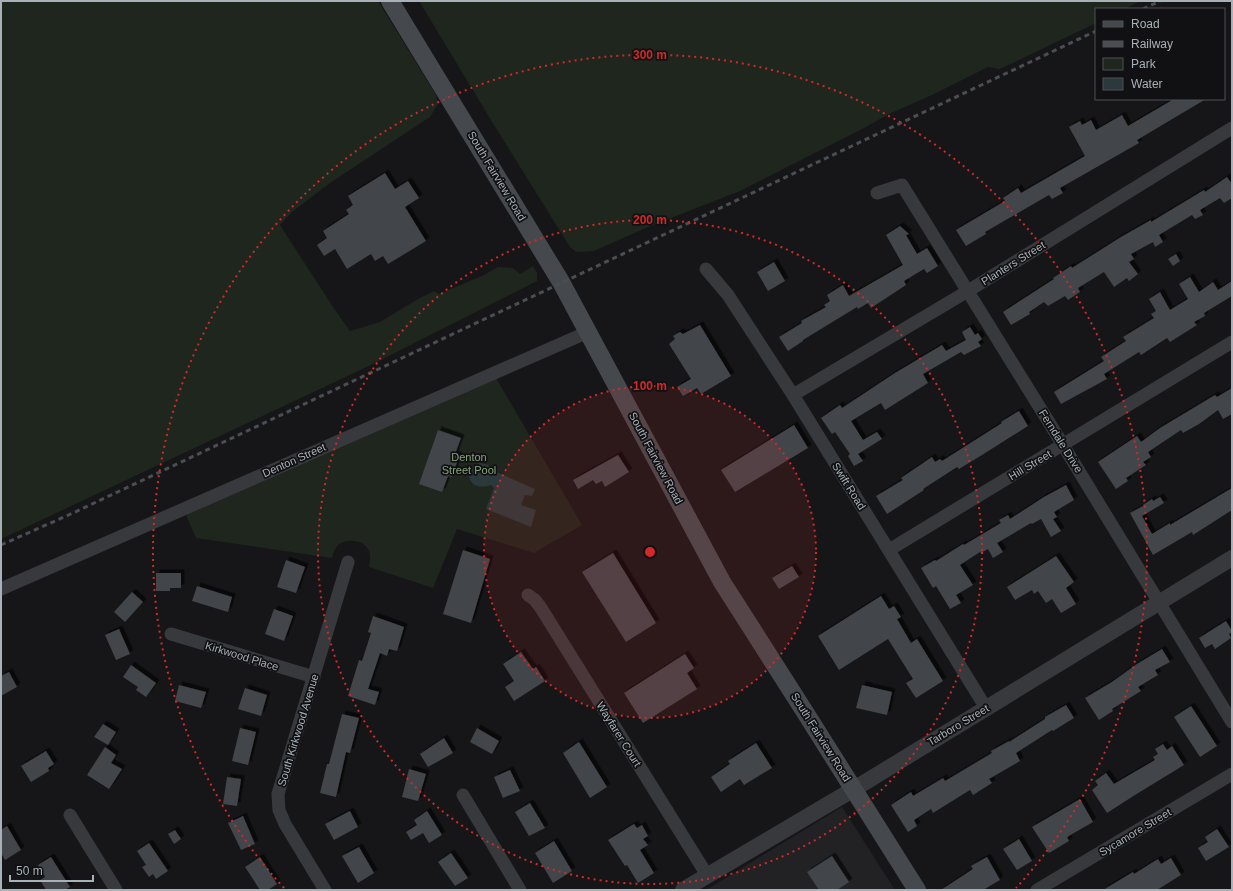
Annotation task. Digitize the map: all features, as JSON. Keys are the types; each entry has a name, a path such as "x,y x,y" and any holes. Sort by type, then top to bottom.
{"main road":[{"name":"South Fairview Road","path":"390,1 561,282 722,582 917,890"}],"street":[{"name":"Planters Street","path":"793,395 968,291 1232,128"},
{"name":"Ferndale Drive","path":"877,192 902,185 1063,444 1232,722"},
{"name":"Swift Road","path":"706,269 728,295 793,395 986,708"},
{"name":"Denton Street","path":"1,589 588,332"},
{"name":"Hill Street","path":"889,550 1232,342"},
{"name":"Tarboro Street","path":"683,890 854,789 1232,558"},
{"name":"South Kirkwood Avenue","path":"324,890 285,824 279,810 278,794 348,562"},
{"name":"Wayfarer Court","path":"528,594 541,608 707,876"},
{"name":"Kirkwood Place","path":"171,634 314,677"},
{"name":"Sycamore Street","path":"1037,890 1232,774"},
{"path":"463,795 520,890"},
{"path":"70,815 116,890"}],"shaded area":[{"path":"842,807 895,890 706,890"}],"green space":[{"path":"1,1 378,1 436,95 438,104 430,117 330,183 292,212 280,225 350,331 380,322 434,291 439,294 484,275 498,267 513,268 520,274 533,266 537,273 537,281 371,365 1,539"},
{"path":"419,1 1141,1 1126,8 1095,8 1095,23 999,69 988,67 932,95 889,114 740,191 648,227 594,251 576,252 570,247"},
{"name":"Denton Street Pool","path":"496,378 582,525 534,553 457,529 433,588 369,567 370,557 367,547 356,541 347,541 339,544 334,551 332,558 196,538 186,515"}],"water":[{"path":"480,463 488,465 496,472 535,489 532,496 525,495 521,505 536,510 531,527 486,509 494,488 491,485 483,487 477,486 472,483 469,474 474,466"}],"building":[{"path":"1172,100 1204,100 1137,140 1139,143 1060,188 1063,193 1052,199 1049,195 985,232 986,234 966,246 956,230 1005,201 1003,198 1018,188 1021,193 1085,156 1069,127 1080,121 1082,125 1091,120 1096,130 1122,115 1128,126"},
{"path":"385,173 395,189 408,181 419,198 405,207 426,241 388,264 383,256 375,261 371,254 347,269 335,249 324,256 317,245 327,238 323,231 349,214 346,210 353,205 348,196"},
{"path":"1227,177 1232,184 1232,198 1224,203 1220,198 1200,210 1203,215 1195,219 1192,215 1159,235 1163,242 1155,247 1153,242 1131,254 1134,259 1129,262 1138,274 1129,281 1127,278 1114,287 1104,272 1078,288 1080,292 1068,300 1065,296 1048,306 1044,302 1029,312 1030,314 1011,325 1003,312 1054,279 1053,278 1071,266 1072,268 1121,237 1151,220 1151,222 1204,190 1205,192"},
{"path":"900,226 909,234 906,235 917,254 927,248 938,266 927,273 924,269 904,281 906,285 871,308 868,303 858,309 857,307 803,340 788,351 779,337 802,323 801,321 826,307 824,305 830,301 827,295 843,285 849,296 903,265 886,235"},
{"path":"1176,254 1180,261 1173,266 1168,259"},
{"path":"774,262 785,281 768,291 757,272"},
{"path":"1190,277 1199,292 1213,282 1218,290 1232,281 1232,296 1204,313 1205,316 1194,322 1197,325 1170,342 1167,338 1141,355 1139,352 1104,374 1107,379 1061,404 1054,392 1104,361 1101,357 1126,341 1123,337 1154,318 1151,314 1156,311 1149,299 1160,292 1170,310 1188,299 1179,284"},
{"path":"700,325 731,376 701,394 697,388 683,396 677,387 691,379 669,344 675,339 673,336 680,332 683,334"},
{"path":"970,327 975,335 978,333 982,339 978,342 981,346 964,355 961,352 923,374 928,383 885,410 881,403 851,421 863,440 877,432 882,439 858,454 863,461 854,466 848,456 850,454 835,432 832,434 821,418 840,405 842,408 895,373 942,345 946,351 966,340 962,332"},
{"path":"1232,388 1232,414 1223,419 1218,410 1199,424 1183,433 1181,430 1148,452 1151,457 1143,462 1146,465 1126,478 1128,481 1116,489 1098,462 1137,436 1141,442 1160,428 1215,395 1217,397"},
{"path":"1019,411 1028,426 959,469 957,467 887,514 876,496 903,480 901,478 932,457 935,462 940,459 942,461"},
{"path":"794,425 808,448 735,492 721,470"},
{"path":"438,430 461,438 455,454 459,456 452,477 448,476 442,492 419,484"},
{"path":"618,455 629,472 605,487 602,481 596,484 593,480 578,489 573,480"},
{"path":"1066,485 1074,500 1054,512 1057,517 1053,519 1061,531 1051,537 1041,519 1032,524 1031,523 997,543 1003,552 993,558 988,549 981,553 980,552 960,565 973,585 956,595 961,603 950,609 936,586 933,588 921,568 935,560 936,561 1001,523 999,520 1008,515 1010,519"},
{"path":"1232,488 1232,510 1193,535 1192,532 1153,555 1130,513 1152,499 1153,501 1160,497 1164,503 1142,516 1152,534"},
{"path":"463,550 490,559 471,623 443,614"},
{"path":"613,553 656,623 626,642 582,572"},
{"path":"1056,556 1074,582 1066,588 1076,604 1061,613 1052,599 1046,603 1038,591 1034,594 1032,590 1015,600 1007,587"},
{"path":"286,560 305,567 296,593 277,587"},
{"path":"792,566 799,577 779,589 772,578"},
{"path":"156,573 181,573 181,588 170,588 170,591 156,591"},
{"path":"197,586 232,597 228,612 192,601"},
{"path":"132,592 143,602 125,622 114,612"},
{"path":"881,596 889,609 894,606 901,617 897,619 911,643 917,639 943,681 916,698 906,683 913,679 888,639 839,670 818,636"},
{"path":"274,609 293,616 284,641 265,634"},
{"path":"373,616 404,627 397,651 389,649 387,656 380,653 368,689 379,692 375,705 348,696 359,660 362,661 371,633 368,632"},
{"path":"1226,621 1232,631 1229,634 1231,638 1215,649 1212,644 1205,648 1199,638"},
{"path":"119,629 130,654 116,660 105,635"},
{"path":"1162,649 1170,662 1155,670 1158,675 1138,687 1141,691 1112,709 1113,711 1099,720 1085,698"},
{"path":"521,652 533,669 536,667 545,681 514,701 505,687 514,681 503,664"},
{"path":"685,654 694,668 687,673 697,689 643,723 624,693"},
{"path":"131,665 156,683 146,697 136,690 138,687 123,677"},
{"path":"9,672 17,687 1,696 1,676"},
{"path":"179,685 206,692 201,708 175,701"},
{"path":"862,685 892,692 887,715 856,708"},
{"path":"245,688 267,695 261,716 238,709"},
{"path":"1066,705 1074,718 1016,753 1020,761 989,779 992,783 973,795 970,790 933,813 931,809 914,820 917,826 908,832 891,805 911,792 913,796 943,778 945,781 992,753 991,751 1009,742 1045,719 1045,717"},
{"path":"1191,706 1217,746 1200,757 1174,717"},
{"path":"342,714 359,718 350,753 346,752 336,797 320,793"},
{"path":"103,724 116,732 108,745 94,737"},
{"path":"240,728 256,732 248,765 232,761"},
{"path":"477,728 499,741 492,754 470,742"},
{"path":"444,738 453,753 428,767 420,754"},
{"path":"579,742 607,787 590,798 563,753"},
{"path":"756,743 772,768 744,785 740,779 721,792 711,777 730,764 728,761"},
{"path":"1163,744 1167,750 1172,746 1184,765 1107,813 1092,790 1098,785 1095,781 1106,773 1114,784 1155,760 1153,757 1158,754 1155,749"},
{"path":"105,747 116,755 111,763 122,769 109,789 87,775"},
{"path":"46,751 54,764 48,768 49,771 31,782 21,766"},
{"path":"409,769 426,774 418,801 402,797"},
{"path":"510,770 520,791 503,798 494,777"},
{"path":"227,777 241,779 237,806 223,804"},
{"path":"1080,799 1093,822 1067,837 1069,841 1049,853 1032,827"},
{"path":"530,803 545,828 529,836 515,812"},
{"path":"350,811 358,827 334,840 325,824"},
{"path":"427,811 442,835 429,843 423,833 411,840 406,832 417,825 414,820"},
{"path":"243,816 255,844 241,850 228,823"},
{"path":"634,824 637,828 642,825 648,836 643,839 648,845 640,850 654,873 638,883 627,865 625,866 608,840"},
{"path":"7,826 21,850 5,860 1,853 1,830"},
{"path":"1217,829 1229,847 1206,861 1198,848 1208,842 1205,837"},
{"path":"175,830 181,839 174,844 168,834"},
{"path":"1019,839 1032,861 1017,870 1003,849"},
{"path":"554,841 572,871 553,883 535,853"},
{"path":"149,843 168,871 156,879 153,874 149,877 142,867 146,865 137,851"},
{"path":"359,847 374,873 358,883 342,856"},
{"path":"451,853 468,878 455,886 438,862"},
{"path":"832,856 849,882 837,890 819,890 807,872"},
{"path":"51,857 70,887 65,890 46,890 40,880 45,877 38,865"},
{"path":"260,857 277,884 268,890 260,890 245,867"},
{"path":"987,857 1000,880 983,890 941,890 973,869 971,866"},
{"path":"1171,858 1181,875 1157,890 1103,890 1133,872 1134,874 1158,859 1161,864"}],"railway":[{"path":"1145,8 1160,1"},
{"path":"1,545 73,513 1095,31"}]}
